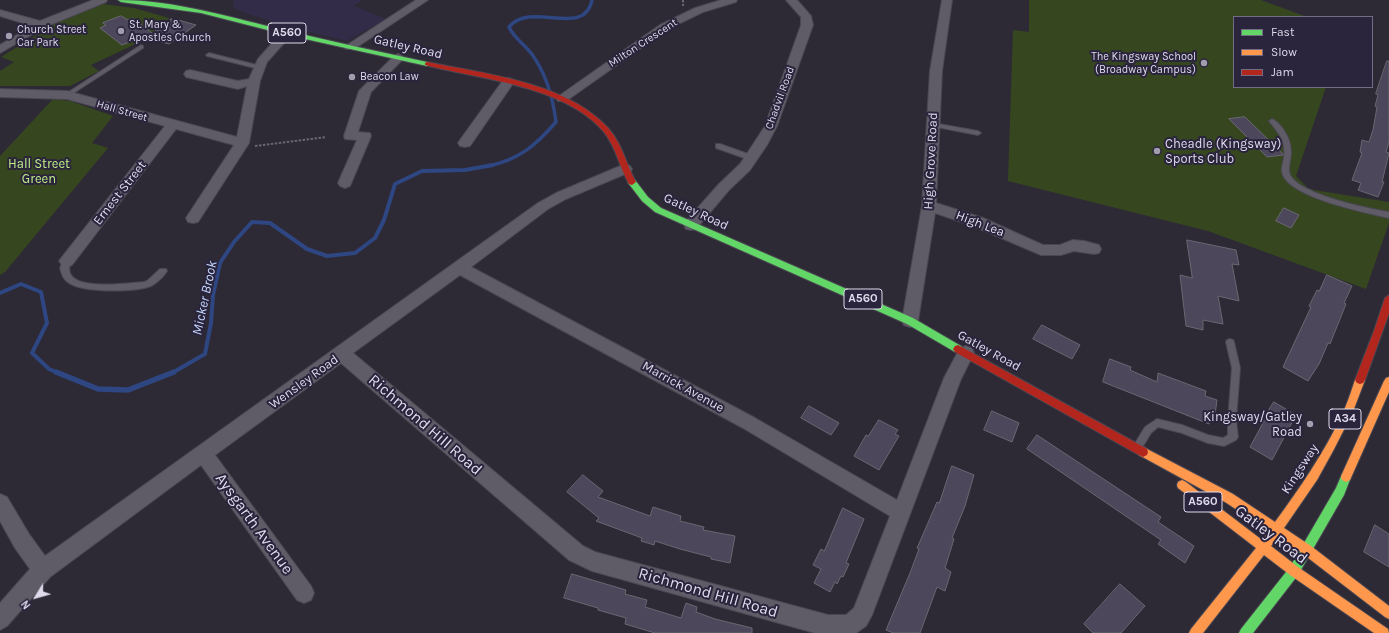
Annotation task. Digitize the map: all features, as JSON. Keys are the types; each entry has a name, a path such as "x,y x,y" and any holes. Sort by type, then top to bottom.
{"main road":[{"name":"A560","path":"121,0 201,11"},
{"path":"201,11 212,6"},
{"name":"Gatley Road","path":"201,11 287,33 530,86 560,97 584,111 605,129 636,189 644,200 658,210 910,320 1101,430 1229,498 1307,550 1389,613"},
{"name":"Kingsway","path":"1195,633 1263,548 1313,476 1345,419 1379,331 1389,298"},
{"name":"A34","path":"1245,633 1294,571 1307,550 1340,490 1389,381"},
{"name":"Gatley Road","path":"1145,453 1263,548 1384,633"}],"street":[{"path":"0,50 41,25 102,0"},
{"path":"350,47 423,0"},
{"name":"Milton Crescent","path":"560,97 664,27 694,12 732,0"},
{"name":"Chadvil Road","path":"691,225 752,158 771,126 807,25 806,16 791,0"},
{"name":"High Grove Road","path":"910,320 929,206 936,71 947,0"},
{"path":"0,13 41,25"},
{"path":"193,218 242,142 254,81 262,61 287,33"},
{"path":"345,183 365,136 350,136 365,91 398,58"},
{"path":"190,74 238,85 254,81"},
{"path":"465,143 508,82"},
{"name":"Hall Street","path":"0,92 67,95 172,125 242,142"},
{"name":"Ernest Street","path":"67,261 172,125"},
{"name":"Wensley Road","path":"0,619 43,570 551,201 625,169"},
{"name":"High Lea","path":"929,206 978,222 1041,250 1061,250 1072,245 1094,249"},
{"name":"Marrick Avenue","path":"460,268 698,395 902,513"},
{"name":"Richmond Hill Road","path":"342,354 576,553 592,561 828,626 846,627 853,624 862,615 953,378 966,353"},
{"name":"Aysgarth Avenue","path":"204,454 304,593"},
{"path":"0,503 22,541 43,570"}],"lane":[{"path":"67,95 141,48"},
{"path":"209,55 259,67"},
{"path":"1272,121 1280,129 1286,141 1288,156 1285,172 1287,177 1294,185 1312,194 1365,210 1389,215"},
{"path":"934,125 978,133"},
{"path":"718,146 752,158"},
{"path":"67,261 64,268 66,276 73,283 86,286 144,285 150,283 163,271"},
{"path":"1137,448 1148,430 1158,423 1182,429 1208,439 1224,442 1233,437 1232,420 1236,368 1230,342"}],"path":[{"path":"141,48 152,34 184,9"},
{"path":"242,142 326,137"}],"shaded area":[{"path":"234,0 362,0 354,6 386,19 347,41 291,28 237,10 233,6"}],"green space":[{"name":"Cheadle (Kingsway) Sports Club","path":"1029,0 1261,0 1304,16 1233,16 1233,88 1326,88 1296,176 1308,188 1314,190 1389,202 1389,223 1366,289 1208,231 1008,181 1013,30 1029,32"},
{"path":"103,4 134,8 169,19 145,38 146,39 91,65 99,71 70,86 0,86 0,71 14,62 1,57 54,24"},
{"name":"Hall Street Green","path":"53,99 70,101 113,116 92,143 108,148 5,272 0,275 0,156"}],"building":[{"name":"St. Mary & Apostles Church","path":"121,16 128,20 133,18 152,33 122,45 100,28 106,25 103,23"},
{"path":"175,19 196,25 169,44 147,38"},
{"path":"1387,61 1389,61 1389,142 1386,152 1389,153 1382,182 1384,182 1378,197 1358,190 1361,183 1352,180 1362,153 1360,152 1362,140 1369,142 1373,130 1377,107 1375,106 1378,95 1376,94"},
{"path":"1245,117 1283,155 1267,157 1229,119"},
{"path":"1284,208 1299,215 1291,228 1276,221"},
{"path":"1187,240 1236,250 1239,265 1232,264 1239,301 1218,296 1223,324 1203,320 1203,330 1186,326 1180,275 1192,278"},
{"path":"1327,275 1352,286 1344,303 1346,304 1330,344 1328,343 1319,364 1308,381 1283,367 1311,307 1309,306"},
{"path":"1042,325 1080,345 1072,359 1033,339"},
{"path":"1110,359 1131,367 1130,370 1157,382 1158,373 1206,391 1205,396 1217,400 1215,415 1211,414 1209,424 1103,382"},
{"path":"1274,402 1296,415 1272,460 1250,447 1264,421 1263,420"},
{"path":"809,406 839,423 831,435 801,418"},
{"path":"992,411 1019,423 1012,442 984,430"},
{"path":"879,420 898,430 895,434 899,436 879,470 854,456 866,435 868,436"},
{"path":"1037,435 1161,517 1158,522 1194,546 1185,563 1158,544 1161,540 1027,449"},
{"path":"952,466 974,475 965,506 952,538 954,539 945,568 951,572 945,591 937,587 920,633 893,633 886,630 910,573 919,549 917,548 937,502 939,503"},
{"path":"583,475 603,491 598,497 650,516 653,507 681,516 680,521 704,527 703,530 735,536 730,563 711,559 711,557 655,541 654,545 641,541 642,538 596,521 599,518 567,492"},
{"path":"843,508 864,519 846,563 849,564 843,577 841,576 837,584 835,582 830,592 814,583 821,569 813,565 821,549 824,551"},
{"path":"1375,525 1389,534 1389,567 1364,552"},
{"path":"572,574 626,590 625,594 647,600 645,607 681,618 686,603 697,607 696,612 715,619 752,628 752,633 655,633 625,624 626,618 564,598"},
{"path":"1120,584 1145,606 1121,633 1093,633 1084,624"}],"waterway":[{"name":"Micker Brook","path":"489,166 518,156 541,138 556,122 551,95 545,77 531,53 516,38 509,27 519,20 531,17 568,19 579,17 587,11 592,0"},
{"name":"Micker Brook","path":"173,372 205,354 211,323 213,295 220,263 234,242 252,222 270,223 307,249 327,256 355,253 375,238 384,220 395,184 422,171 465,170 489,166"},
{"name":"Micker Brook","path":"0,293 21,284 41,292 47,323 32,353 49,369 58,373"},
{"name":"Micker Brook","path":"56,372 98,389 128,390 173,372"}],"traffic: fast":[{"path":"121,0 201,11 287,33 427,64"},
{"path":"632,182 645,199 658,210 910,321 958,349"},
{"path":"1245,633 1294,571 1340,491 1346,477"}],"traffic: slow":[{"path":"1195,633 1256,557 1295,504 1330,448 1345,419 1360,380"},
{"path":"1346,477 1389,381"},
{"path":"1143,452 1229,498 1307,550 1389,613"},
{"path":"1182,485 1294,571 1384,633"}],"traffic: jam":[{"path":"427,64 523,85 548,93 571,103 591,115 606,130 614,142 632,182"},
{"path":"1360,380 1379,331 1389,298"},
{"path":"958,349 1143,452"}],"place":[{"name":"St. Mary & Apostles Church","path":"121,31"},
{"name":"Church Street Car Park","path":"9,36"},
{"name":"The Kingsway School (Broadway Campus)","path":"1204,63"},
{"name":"Beacon Law","path":"352,77"},
{"name":"Cheadle (Kingsway) Sports Club","path":"1157,151"},
{"name":"Kingsway/Gatley Road","path":"1310,424"}]}
